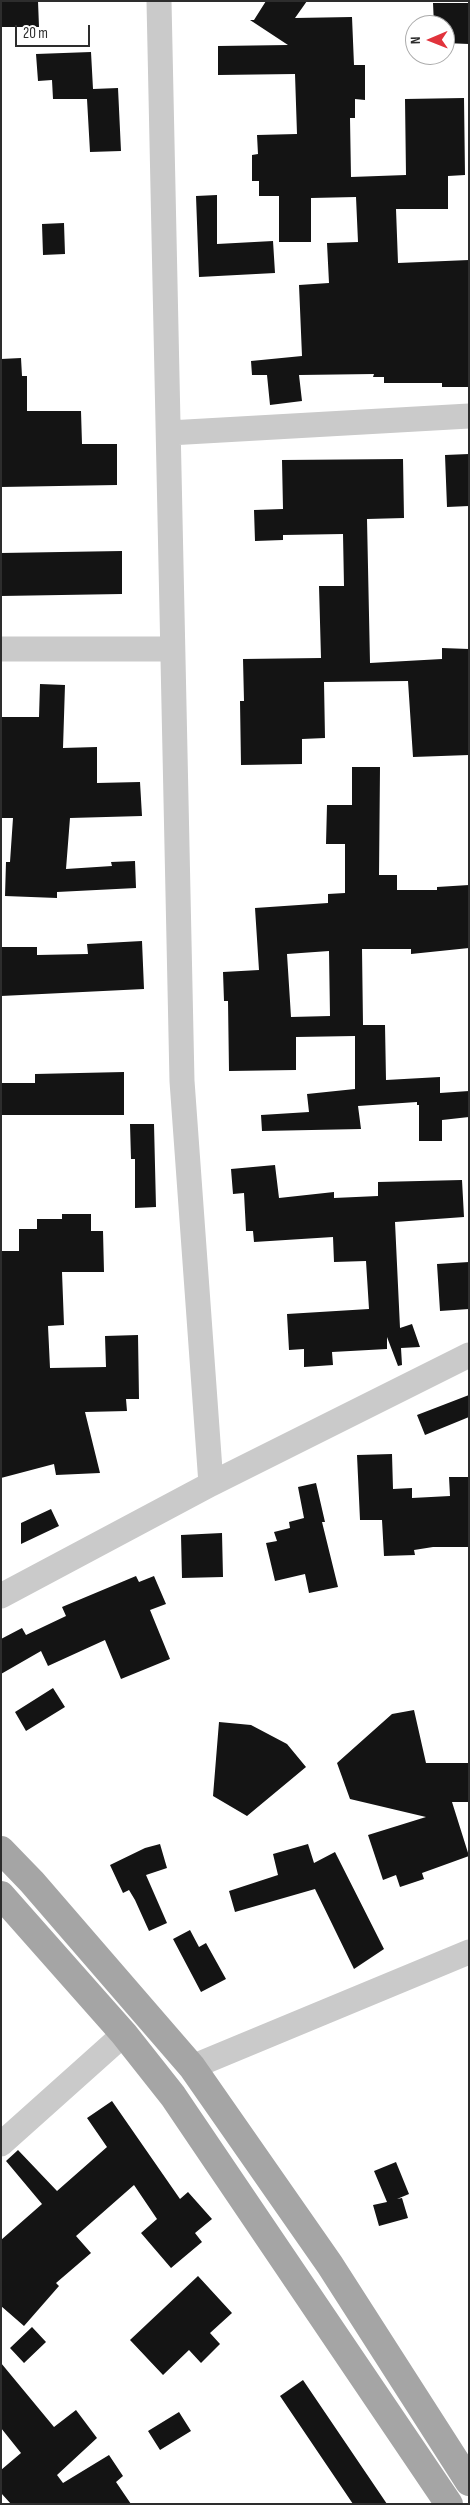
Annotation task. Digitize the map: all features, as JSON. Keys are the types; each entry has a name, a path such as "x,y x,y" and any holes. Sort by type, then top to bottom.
{"main road":[{"path":"1,1850 39,1890 192,2067 330,2265 469,2482"},
{"path":"1,1895 124,2034 173,2096 449,2504"}],"street":[{"path":"159,1 182,1081 211,1484"},
{"path":"169,433 469,416"},
{"path":"1,649 172,649"},
{"path":"1,1596 211,1484 469,1355"},
{"path":"192,2067 469,1952"},
{"path":"1,2144 124,2034"}],"building":[{"path":"1,1 38,1 39,27 1,27"},
{"path":"266,1 307,1 295,18 352,17 354,65 365,65 365,100 355,99 355,118 350,118 351,177 406,175 405,99 464,98 465,175 448,176 448,209 396,209 398,263 469,260 469,387 442,387 442,383 384,383 384,377 373,377 374,374 299,375 302,401 270,405 267,375 252,375 251,361 302,356 299,285 329,283 327,243 358,242 356,197 311,198 311,242 279,242 279,196 259,196 259,181 252,181 252,155 258,154 257,135 297,134 295,74 218,75 218,46 288,45 250,20 254,20"},
{"path":"433,3 469,3 469,44 455,43 455,15 434,15"},
{"path":"91,52 93,89 118,88 121,151 90,152 87,99 53,99 52,80 38,81 36,54"},
{"path":"217,195 217,244 273,241 275,273 199,277 196,196"},
{"path":"64,223 65,254 43,255 42,224"},
{"path":"21,358 22,376 27,376 27,411 81,411 82,444 117,444 117,485 1,487 1,359"},
{"path":"469,454 469,506 447,507 445,455"},
{"path":"403,459 404,518 367,519 370,663 442,659 442,648 469,649 469,755 413,757 408,681 324,682 325,738 302,739 302,764 241,765 240,701 244,701 243,659 321,658 319,586 344,586 343,534 283,535 283,540 255,541 254,510 283,509 282,460"},
{"path":"122,551 122,594 1,596 1,553"},
{"path":"40,684 65,685 63,748 97,747 97,783 140,782 142,816 70,818 66,869 112,866 111,862 135,861 136,888 57,892 57,898 5,896 6,862 10,862 13,818 1,818 1,717 39,717"},
{"path":"352,767 380,767 379,875 397,875 397,890 437,890 437,887 469,885 469,948 411,954 411,949 362,949 363,1025 385,1025 386,1080 440,1077 440,1093 469,1091 469,1117 442,1120 442,1141 419,1141 419,1105 417,1105 417,1102 358,1106 361,1129 262,1131 261,1115 309,1112 307,1094 355,1089 355,1036 296,1037 296,1070 229,1071 228,1001 224,1001 223,972 259,970 255,908 328,903 328,894 345,893 345,844 326,844 327,805 352,805","holes":["329,951 330,1016 291,1017 287,954"]},
{"path":"142,941 144,989 1,996 1,947 37,947 37,955 88,954 87,944"},
{"path":"124,1072 124,1115 1,1115 1,1083 35,1083 35,1074"},
{"path":"130,1124 154,1124 156,1207 135,1208 135,1159 131,1159"},
{"path":"275,1165 279,1198 334,1192 334,1198 378,1196 378,1182 462,1180 464,1217 395,1222 400,1328 412,1324 420,1347 401,1348 402,1365 398,1366 387,1337 387,1349 332,1352 333,1365 304,1367 304,1349 289,1350 287,1314 369,1309 366,1261 334,1262 333,1237 254,1242 253,1231 246,1231 244,1193 233,1194 231,1169"},
{"path":"62,1214 91,1214 91,1231 103,1231 104,1272 62,1272 64,1325 48,1326 50,1368 106,1367 105,1336 138,1335 139,1399 126,1399 127,1411 85,1412 100,1473 56,1475 54,1464 1,1478 1,1251 19,1251 19,1229 37,1229 37,1219 62,1219"},
{"path":"469,1262 469,1309 440,1311 437,1264"},
{"path":"469,1395 469,1417 425,1435 417,1415"},
{"path":"392,1454 393,1489 412,1488 412,1498 450,1496 449,1477 469,1477 469,1547 433,1547 414,1550 415,1555 384,1556 382,1520 360,1520 357,1455"},
{"path":"316,1483 325,1522 322,1522 338,1587 309,1593 305,1574 275,1581 266,1543 277,1541 274,1532 290,1528 289,1522 304,1518 298,1487"},
{"path":"51,1509 59,1526 21,1544 21,1523"},
{"path":"222,1533 223,1577 182,1578 181,1535"},
{"path":"136,1576 139,1582 154,1576 166,1604 150,1610 170,1659 121,1679 105,1640 48,1666 41,1651 1,1674 1,1639 22,1628 26,1635 66,1616 62,1607"},
{"path":"53,1688 65,1707 26,1731 15,1712"},
{"path":"414,1710 426,1763 469,1763 469,1802 452,1802 469,1856 422,1873 424,1879 400,1887 396,1875 383,1880 368,1835 426,1817 350,1799 337,1763 392,1714"},
{"path":"219,1722 251,1725 287,1744 306,1767 247,1816 213,1796"},
{"path":"160,1844 167,1868 146,1875 167,1923 149,1931 135,1900 129,1890 123,1893 110,1865 145,1848"},
{"path":"308,1844 314,1863 335,1852 384,1949 354,1969 315,1889 235,1912 229,1891 278,1875 273,1854"},
{"path":"190,1930 199,1947 206,1943 226,1979 201,1992 173,1939"},
{"path":"112,2101 180,2199 188,2192 212,2219 195,2233 202,2242 171,2268 141,2233 157,2219 134,2185 76,2236 91,2253 56,2283 59,2286 24,2326 1,2306 1,2240 42,2204 6,2161 18,2150 57,2191 107,2147 87,2118"},
{"path":"396,2162 409,2194 397,2199 402,2198 408,2218 379,2226 373,2205 387,2202 374,2171"},
{"path":"198,2276 232,2313 210,2333 220,2344 201,2363 189,2350 163,2375 130,2340"},
{"path":"32,2327 46,2342 24,2363 10,2348"},
{"path":"1,2363 54,2427 76,2410 97,2438 57,2475 63,2483 109,2455 123,2476 116,2482 131,2504 11,2504 1,2493 1,2470 21,2453 1,2428"},
{"path":"303,2380 387,2504 353,2504 280,2396"},
{"path":"179,2412 191,2431 160,2450 148,2431"}]}
